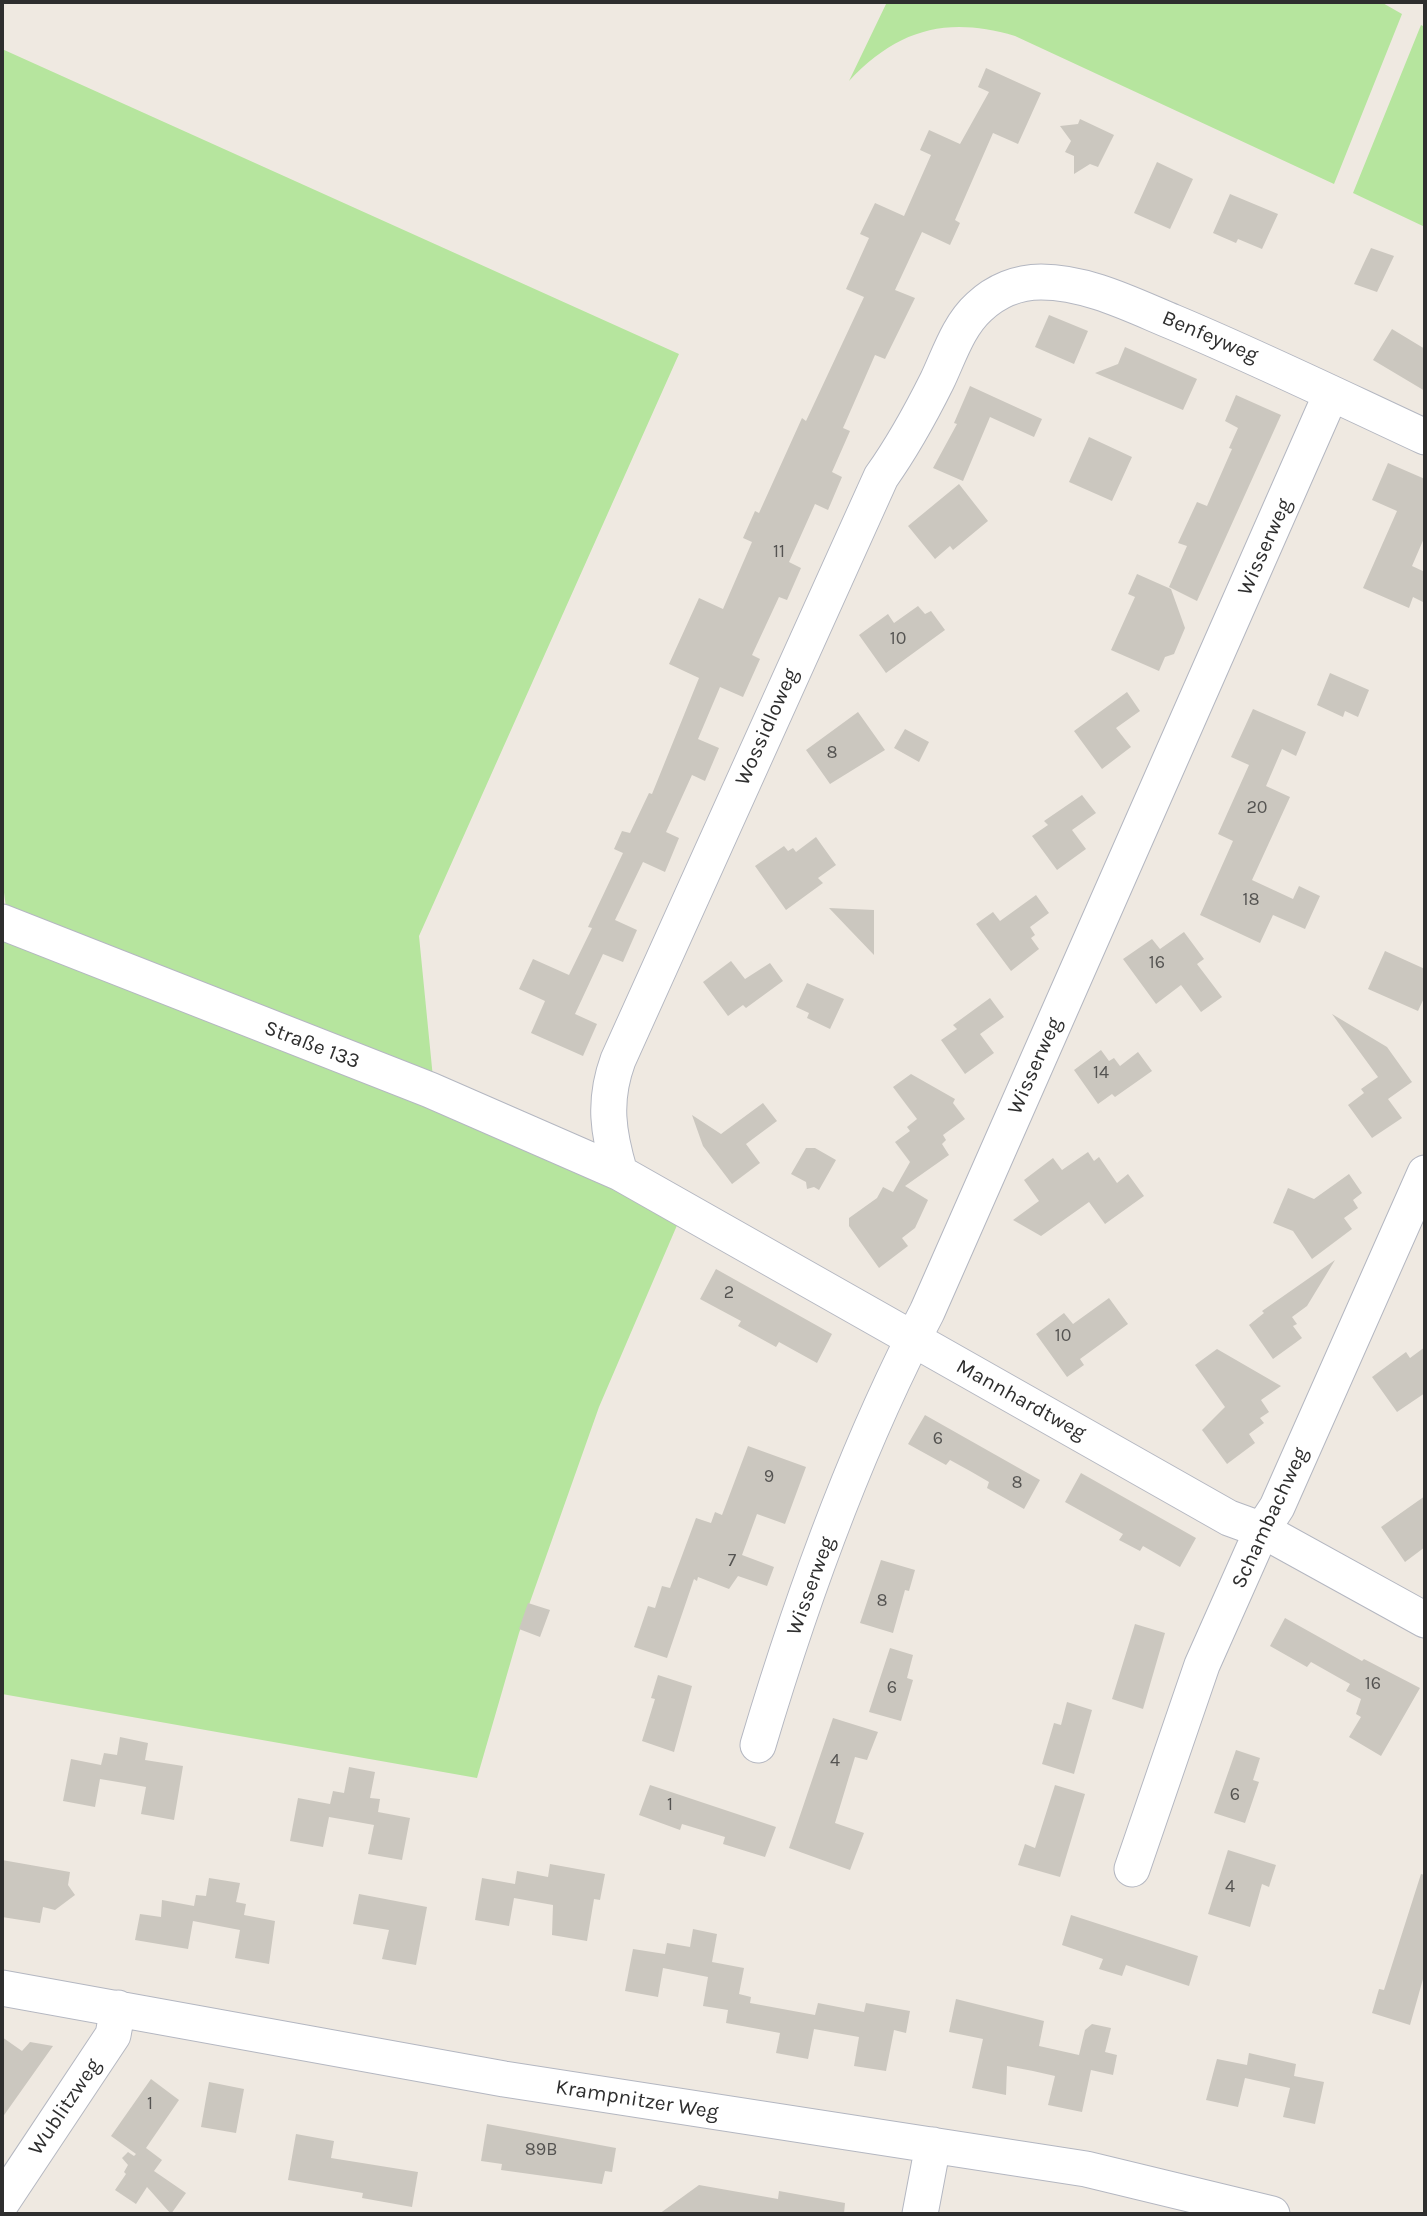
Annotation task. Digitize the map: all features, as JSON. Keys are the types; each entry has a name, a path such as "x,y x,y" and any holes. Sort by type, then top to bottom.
{"street":[{"name":"Benfeyweg","path":"986,301 1022,284 1043,282 1126,302 1266,361 1425,437"},
{"name":"Wossidloweg","path":"620,1173 609,1139 607,1112 610,1082 618,1060 881,477 912,431 964,324 986,301"},
{"name":"Wisserweg","path":"758,1745 820,1556 900,1360 913,1339 1331,394"},
{"name":"Straße 133","path":"2,922 430,1090 620,1173"},
{"name":"Mannhardtweg","path":"620,1173 1229,1517 1262,1530 1425,1620"},
{"name":"Schambachweg","path":"1132,1869 1202,1665 1262,1530 1277,1507 1425,1173"},
{"name":"Krampnitzer Weg","path":"2,1988 314,2047 504,2079 1086,2169 1272,2214"},
{"name":"Wublitzweg","path":"2,2202 113,2035 118,2008"},
{"path":"920,2214 933,2144"}],"green space":[{"path":"887,2 1381,2 1402,14 1334,184 1015,36 990,30 946,28 905,39 867,63 849,81"},
{"path":"1421,25 1425,27 1425,227 1353,193"},
{"path":"2,49 679,354 419,936 433,1078 678,1223 599,1407 519,1633 477,1778 2,1694 2,939 8,922 2,878"}],"building":[{"path":"986,68 1041,93 1018,144 993,133 955,220 960,223 950,245 922,232 895,290 915,298 885,359 875,355 843,428 850,431 832,472 842,477 828,510 815,504 789,562 801,568 787,600 779,597 752,655 760,659 743,697 720,687 698,739 719,748 705,781 692,775 666,832 679,838 665,872 643,862 615,920 637,930 623,962 603,954 575,1014 597,1024 583,1056 531,1033 545,1001 519,989 533,959 569,975 623,853 614,849 622,831 630,833 649,793 652,794 699,678 669,664 699,598 723,609 752,542 743,538 755,511 759,513 802,418 806,421 864,297 846,289 869,238 860,234 875,203 904,216 931,155 920,150 929,130 960,144 989,92 978,87"},
{"path":"1080,119 1114,135 1098,167 1090,164 1074,174 1074,156 1065,152 1071,141 1060,126 1078,124"},
{"path":"1157,162 1193,179 1170,229 1134,213"},
{"path":"1230,194 1278,214 1262,249 1238,239 1236,243 1213,233"},
{"path":"1371,248 1394,256 1377,292 1354,284"},
{"path":"1049,315 1088,331 1074,364 1035,347"},
{"path":"1392,329 1425,349 1425,391 1373,360"},
{"path":"1125,347 1197,379 1183,410 1095,373 1118,364"},
{"path":"970,386 1042,419 1034,437 990,417 963,481 933,468 957,424 954,423"},
{"path":"1236,395 1281,415 1197,601 1169,587 1187,546 1178,543 1197,502 1207,506 1232,449 1229,448 1238,428 1225,421"},
{"path":"1089,437 1132,457 1112,501 1069,482"},
{"path":"1388,463 1425,479 1425,536 1412,566 1425,572 1425,603 1413,597 1409,608 1363,588 1397,511 1372,500"},
{"path":"959,484 988,521 953,550 950,546 935,559 908,526"},
{"path":"1137,574 1171,589 1185,628 1174,654 1165,657 1159,671 1111,650 1135,597 1128,594"},
{"path":"918,606 925,614 931,611 945,630 886,673 859,635 888,614 894,623"},
{"path":"1330,673 1369,690 1358,717 1345,711 1343,717 1317,705"},
{"path":"1127,692 1140,711 1116,728 1131,747 1102,769 1074,731"},
{"path":"1253,709 1306,732 1296,756 1282,749 1266,786 1290,797 1252,880 1293,899 1299,886 1320,896 1305,929 1273,915 1260,943 1200,915 1233,841 1218,834 1249,765 1231,757"},
{"path":"858,712 885,750 830,784 806,750"},
{"path":"905,729 929,742 919,762 894,748"},
{"path":"1082,795 1096,813 1072,830 1086,849 1057,870 1032,836 1048,825 1044,821"},
{"path":"816,837 836,865 818,878 823,883 786,910 755,866 784,846 788,851 793,848 796,852"},
{"path":"1036,895 1049,913 1030,927 1035,935 1031,938 1039,949 1011,971 976,924 993,912 1000,921"},
{"path":"829,908 874,910 874,955 850,930"},
{"path":"1184,932 1204,959 1197,964 1222,997 1201,1012 1181,985 1156,1004 1123,959 1152,939 1160,949"},
{"path":"1385,951 1425,969 1425,996 1418,1011 1368,989"},
{"path":"731,961 745,979 770,963 783,981 746,1008 743,1005 728,1016 703,982"},
{"path":"807,983 844,999 830,1029 807,1018 809,1013 796,1007"},
{"path":"990,998 1004,1017 980,1034 994,1053 965,1074 941,1040 957,1029 953,1025"},
{"path":"1332,1014 1387,1047 1412,1082 1388,1099 1402,1118 1372,1138 1348,1105 1364,1093 1361,1089 1378,1077"},
{"path":"1101,1050 1109,1061 1114,1058 1120,1066 1138,1052 1152,1071 1115,1097 1112,1094 1098,1104 1074,1070"},
{"path":"911,1074 955,1099 953,1103 965,1119 943,1135 946,1140 942,1144 949,1155 905,1186 928,1200 915,1228 902,1238 908,1246 879,1268 849,1226 849,1218 877,1198 883,1187 893,1192 910,1162 895,1142 910,1131 907,1127 917,1119 893,1087"},
{"path":"763,1103 777,1121 746,1144 760,1163 732,1184 703,1146 692,1115 721,1134"},
{"path":"806,1148 815,1148 836,1160 819,1190 814,1187 807,1189 806,1182 791,1174"},
{"path":"1088,1152 1094,1161 1099,1157 1117,1183 1128,1174 1144,1196 1105,1224 1089,1202 1041,1236 1013,1220 1039,1201 1024,1180 1053,1158 1062,1170"},
{"path":"1349,1174 1362,1193 1353,1200 1358,1208 1344,1218 1352,1229 1312,1259 1293,1231 1273,1223 1288,1188 1314,1199"},
{"path":"1335,1260 1307,1306 1292,1317 1297,1324 1293,1326 1302,1338 1273,1359 1249,1325 1264,1313 1262,1311"},
{"path":"716,1269 832,1334 817,1363 779,1342 776,1347 738,1326 741,1321 700,1299"},
{"path":"1109,1298 1128,1324 1080,1359 1084,1365 1067,1377 1036,1334 1064,1313 1073,1324"},
{"path":"1425,1347 1425,1393 1397,1412 1372,1377 1406,1352 1410,1358"},
{"path":"1217,1349 1281,1386 1261,1400 1269,1412 1260,1418 1264,1423 1249,1434 1255,1443 1227,1464 1202,1430 1225,1407 1195,1365"},
{"path":"925,1415 1040,1480 1024,1509 987,1488 989,1482 970,1471 950,1460 946,1465 908,1444"},
{"path":"748,1446 806,1467 785,1524 757,1514 742,1555 774,1567 767,1586 738,1576 729,1589 698,1577 697,1581 694,1579 667,1658 634,1647 648,1606 655,1608 662,1586 670,1588 696,1518 711,1523 715,1512 722,1515"},
{"path":"1081,1473 1196,1538 1180,1567 1143,1546 1140,1551 1119,1540 1123,1534 1065,1502"},
{"path":"1425,1496 1425,1547 1405,1562 1381,1527"},
{"path":"881,1560 915,1570 909,1591 905,1590 893,1633 860,1623"},
{"path":"528,1603 550,1610 540,1637 519,1629"},
{"path":"1285,1618 1362,1661 1364,1659 1420,1688 1381,1756 1349,1737 1361,1717 1356,1714 1361,1699 1346,1691 1350,1684 1311,1662 1307,1667 1270,1646"},
{"path":"1135,1624 1165,1633 1143,1709 1112,1699"},
{"path":"890,1648 913,1655 907,1678 913,1680 901,1721 869,1712"},
{"path":"658,1675 692,1686 674,1752 642,1741 655,1699 651,1698"},
{"path":"1067,1702 1092,1710 1074,1774 1042,1764 1054,1723 1061,1725"},
{"path":"833,1718 878,1732 867,1760 855,1757 835,1823 864,1833 850,1870 789,1848"},
{"path":"120,1737 148,1743 145,1760 183,1766 174,1820 141,1814 146,1787 124,1783 100,1779 95,1807 63,1801 71,1759 101,1765 104,1753 117,1755"},
{"path":"1236,1750 1260,1758 1253,1780 1259,1782 1245,1823 1214,1813"},
{"path":"349,1767 375,1772 370,1798 380,1799 378,1812 410,1818 402,1860 368,1854 374,1825 329,1817 323,1847 290,1841 298,1798 330,1804 333,1791 344,1793"},
{"path":"650,1785 776,1827 765,1857 723,1844 725,1837 682,1824 680,1830 639,1815"},
{"path":"1055,1785 1085,1794 1060,1877 1018,1865 1025,1844 1035,1848"},
{"path":"1228,1850 1276,1865 1269,1887 1262,1884 1250,1927 1208,1914"},
{"path":"2,1860 70,1872 68,1885 75,1895 55,1910 43,1907 40,1923 2,1917"},
{"path":"550,1864 605,1874 600,1900 594,1899 587,1941 552,1935 553,1905 514,1898 509,1926 475,1920 482,1878 515,1884 517,1871 548,1877"},
{"path":"1421,1874 1425,1875 1425,1972 1410,2025 1372,2013 1379,1989 1384,1990"},
{"path":"209,1878 240,1883 236,1902 246,1904 244,1915 275,1921 269,1964 235,1958 240,1930 193,1921 188,1949 135,1940 140,1914 161,1917 162,1900 194,1906 196,1895 206,1896"},
{"path":"359,1894 427,1907 416,1965 382,1959 389,1930 353,1924"},
{"path":"1071,1915 1198,1956 1189,1986 1126,1965 1122,1976 1099,1969 1103,1959 1062,1945"},
{"path":"693,1929 717,1934 712,1962 744,1968 739,1994 751,1997 750,2003 815,2015 818,2003 864,2012 866,2003 910,2011 906,2033 894,2030 886,2071 854,2066 859,2037 814,2029 808,2059 776,2053 780,2033 726,2023 728,2010 703,2006 708,1977 663,1968 658,1997 625,1991 633,1949 665,1954 667,1943 690,1947"},
{"path":"956,1999 1044,2021 1039,2046 1079,2055 1085,2030 1092,2024 1111,2028 1105,2052 1117,2055 1113,2075 1091,2070 1082,2112 1048,2105 1055,2076 1033,2071 1007,2066 1006,2095 972,2088 983,2039 949,2032"},
{"path":"2,2037 22,2051 30,2042 53,2046 2,2118"},
{"path":"1249,2053 1296,2064 1294,2076 1324,2082 1315,2124 1283,2117 1290,2088 1245,2078 1238,2107 1206,2100 1217,2059 1247,2065"},
{"path":"151,2079 179,2100 146,2148 162,2160 154,2171 186,2193 171,2214 147,2187 136,2204 115,2190 126,2174 124,2172 128,2165 122,2158 128,2152 134,2156 136,2154 111,2136"},
{"path":"209,2082 244,2089 236,2133 201,2127"},
{"path":"487,2124 616,2148 612,2172 605,2171 602,2184 501,2170 502,2164 481,2161"},
{"path":"296,2134 334,2141 331,2158 418,2172 412,2207 362,2198 363,2193 288,2180"},
{"path":"699,2185 778,2199 779,2191 845,2203 844,2214 659,2214"}]}
